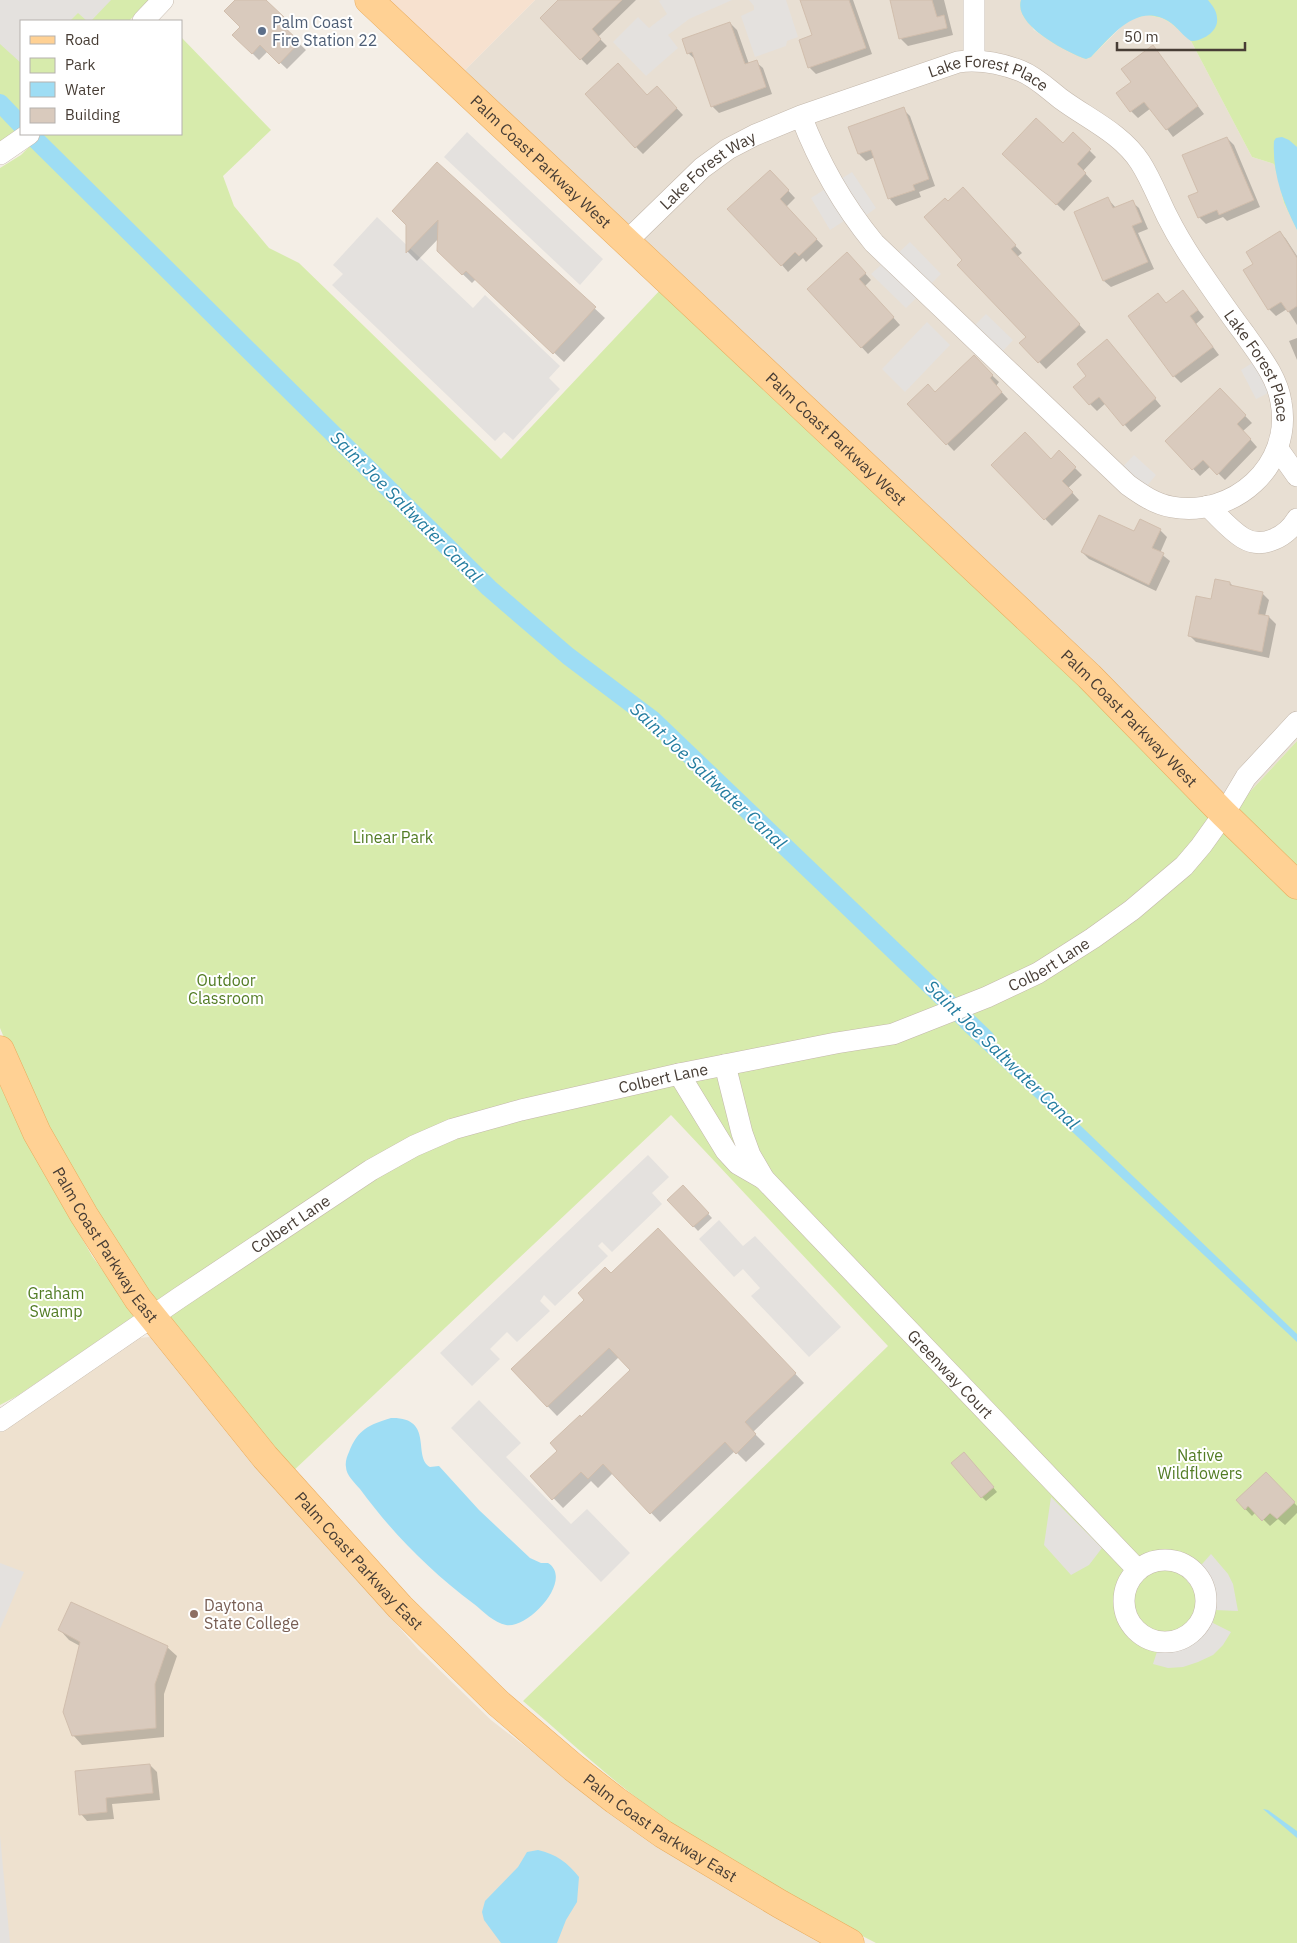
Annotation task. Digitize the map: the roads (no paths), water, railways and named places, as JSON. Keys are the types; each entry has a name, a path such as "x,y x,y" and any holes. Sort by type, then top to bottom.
{"main road":[{"name":"Palm Coast Parkway West","path":"369,0 1088,676 1297,885"},
{"name":"Palm Coast Parkway East","path":"0,1050 37,1133 54,1164 110,1258 151,1317 265,1457 368,1572 432,1639 498,1703 615,1800 663,1834 780,1904 850,1943"}],"street":[{"path":"144,20 163,0"},
{"path":"974,0 974,60"},
{"name":"Lake Forest Place","path":"974,60 991,62 1035,78 1066,102 1108,129 1130,150 1148,178 1189,255 1273,377 1278,390 1282,413 1281,436 1278,449 1268,467 1251,486 1226,501 1208,506 1183,508 1170,506 1144,496 1128,485 908,276 874,242 847,209 821,165 801,116 933,70 958,62 974,60"},
{"name":"Lake Forest Way","path":"626,241 702,168 728,149 755,135 801,116"},
{"path":"0,154 24,137"},
{"path":"1278,449 1297,476"},
{"path":"1208,506 1244,539 1254,542 1265,542 1276,538 1287,532 1297,519"},
{"name":"Colbert Lane","path":"0,1421 151,1317 371,1170 414,1146 453,1130 521,1110 679,1074 836,1043 893,1034 956,1010 1025,980 1093,938 1132,910 1168,880 1192,857 1224,814 1246,776 1297,722"},
{"path":"725,1065 742,1133 750,1156 764,1179"},
{"path":"679,1074 726,1151 738,1164 764,1179"},
{"name":"Greenway Court","path":"764,1179 1138,1570"}],"water":[{"path":"1021,0 1208,0 1216,13 1217,23 1213,31 1205,37 1191,41 1171,23 1159,17 1137,18 1117,31 1091,57 1086,59 1055,44 1033,28 1025,19 1021,9"},
{"path":"1282,137 1297,147 1297,230 1283,198 1275,164 1274,141 1276,138"},
{"path":"973,1022 1297,1334 1297,1342 960,1027"},
{"path":"391,1418 405,1419 413,1424 418,1430 425,1462 430,1467 439,1466 479,1510 530,1558 541,1563 548,1563 555,1570 556,1580 552,1591 545,1602 526,1619 515,1624 506,1625 497,1622 458,1591 427,1565 399,1537 349,1476 346,1470 346,1461 356,1438 370,1426"},
{"path":"1263,1809 1268,1810 1297,1831 1297,1838"},
{"path":"538,1850 561,1860 579,1877 577,1902 566,1920 557,1943 501,1943 484,1920 482,1912 485,1901 518,1867 527,1852"}],"waterway":[{"name":"Saint Joe Saltwater Canal","path":"0,103 20,124"},
{"name":"Saint Joe Saltwater Canal","path":"31,135 489,588 568,656 653,720 986,1039"}],"place":[{"name":"Palm Coast Fire Station 22","path":"262,31"},
{"name":"Daytona State College","path":"194,1614"}],"park label":[{"name":"Linear Park","path":"393,837"},
{"name":"Outdoor Classroom","path":"226,989"},
{"name":"Graham Swamp","path":"56,1302"},
{"name":"Native Wildflowers","path":"1200,1464"}]}
